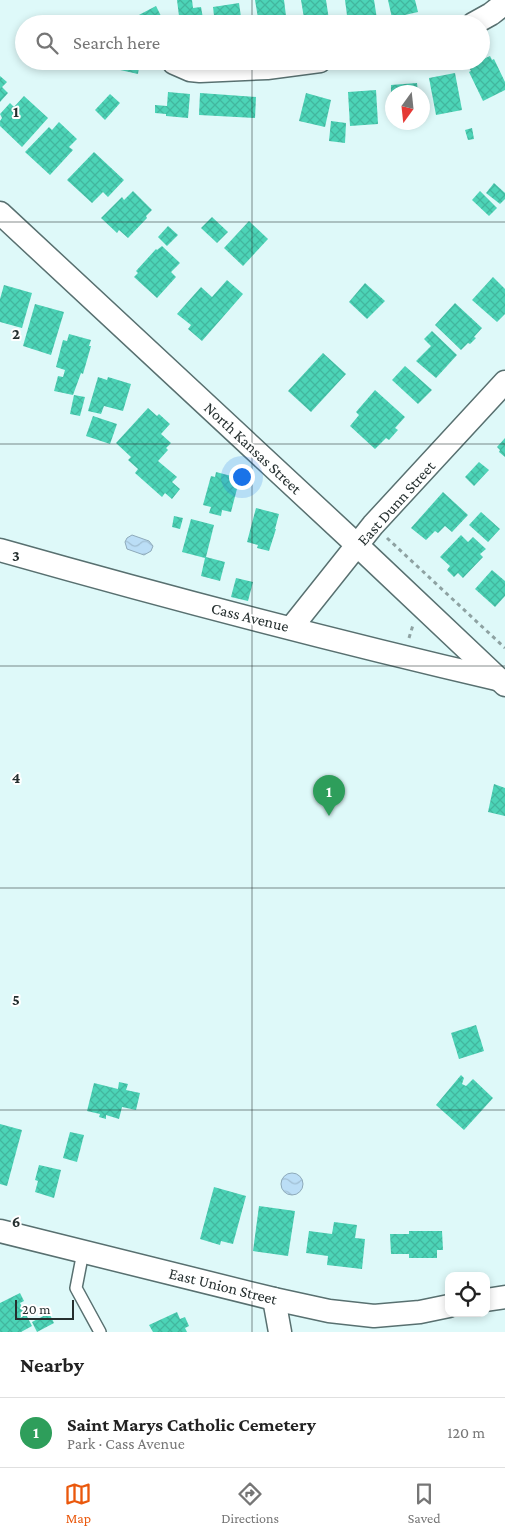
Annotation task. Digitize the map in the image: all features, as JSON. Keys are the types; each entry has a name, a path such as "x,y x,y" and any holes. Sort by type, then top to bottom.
{"street":[{"path":"489,15 505,3"},
{"path":"190,70 222,70"},
{"name":"North Kansas Street","path":"0,213 503,682"},
{"name":"East Dunn Street","path":"291,628 373,525 505,382"},
{"name":"Cass Avenue","path":"0,550 131,587 503,682"},
{"name":"East Union Street","path":"0,1231 274,1300 329,1311 374,1316 420,1312 445,1307"},
{"path":"490,1299 505,1297"},
{"path":"274,1300 280,1332"}],"lane":[{"path":"83,1252 76,1288 100,1332"}],"path":[{"path":"373,525 505,648"},
{"path":"403,657 420,603"}],"water":[{"path":"132,535 149,541 153,546 151,551 144,555 127,549 125,542"},
{"path":"292,1173 300,1176 303,1184 300,1192 292,1195 284,1192 281,1184 284,1176"}],"building":[{"path":"177,0 192,0 193,8 201,7 202,15 179,15"},
{"path":"255,0 284,0 286,15 258,15"},
{"path":"301,0 326,0 328,15 304,15"},
{"path":"345,0 374,0 376,15 347,15"},
{"path":"388,0 415,0 418,12 405,15 391,15"},
{"path":"239,3 241,15 214,15 213,7"},
{"path":"156,6 160,15 139,15"},
{"path":"490,56 492,60 494,59 505,82 505,90 483,101 469,72 490,70"},
{"path":"120,70 139,70 138,74"},
{"path":"455,73 462,110 436,115 429,78"},
{"path":"0,76 7,82 2,87 8,93 0,102"},
{"path":"417,83 417,85 391,85"},
{"path":"376,90 378,124 350,126 348,92"},
{"path":"168,92 190,94 188,118 155,113 155,105 167,106"},
{"path":"200,93 256,97 255,118 199,115"},
{"path":"306,93 331,100 325,127 299,121"},
{"path":"110,94 120,103 105,120 95,110"},
{"path":"24,96 48,118 22,147 0,126 2,118 0,114 10,103 14,107"},
{"path":"331,121 346,123 345,143 329,141"},
{"path":"59,122 77,139 69,147 73,150 50,175 25,152 49,127 52,130"},
{"path":"472,128 474,139 468,140 465,130"},
{"path":"94,152 124,180 108,197 103,192 92,203 67,180"},
{"path":"494,183 505,193 505,199 500,204 486,193"},
{"path":"133,191 152,210 128,238 119,230 117,233 101,218 122,197 124,200"},
{"path":"480,191 497,208 489,216 472,200"},
{"path":"212,217 228,232 217,243 201,228"},
{"path":"249,221 268,239 243,266 224,248"},
{"path":"168,226 178,235 167,246 158,237"},
{"path":"162,246 180,263 171,272 176,277 157,298 134,277 138,273 136,271 156,249"},
{"path":"493,277 505,289 505,314 497,322 472,300"},
{"path":"227,280 243,294 202,341 188,329 191,325 177,314 201,287 212,297"},
{"path":"365,283 385,301 367,319 349,302"},
{"path":"4,285 32,293 22,328 0,322 0,299"},
{"path":"455,303 482,328 474,337 476,338 461,350 435,325"},
{"path":"35,304 64,312 51,355 23,346"},
{"path":"432,331 457,355 436,378 416,361 431,346 424,339"},
{"path":"69,334 91,340 83,374 81,373 73,395 54,391 58,376 63,377 65,370 56,367 63,340 67,341"},
{"path":"323,353 346,374 311,412 288,391"},
{"path":"405,366 432,390 418,404 392,380"},
{"path":"98,377 107,380 108,377 131,384 123,411 104,406 101,414 88,411"},
{"path":"375,390 405,417 395,428 398,430 389,440 386,438 375,449 350,426 359,415 356,412"},
{"path":"74,395 85,397 80,416 70,414"},
{"path":"148,408 157,416 159,414 170,424 161,434 171,443 166,448 168,450 158,461 177,477 172,482 180,489 172,499 165,493 162,497 135,473 138,469 128,460 131,457 116,443"},
{"path":"93,416 117,424 110,444 86,436"},
{"path":"505,438 505,457 499,452 500,450 497,447"},
{"path":"479,462 489,470 474,486 465,477"},
{"path":"216,472 235,477 239,481 231,512 222,510 221,516 209,513 211,507 203,505 211,476 215,477"},
{"path":"443,492 468,515 452,532 445,526 438,533 435,531 426,540 411,528"},
{"path":"256,508 279,514 269,551 257,548 258,545 247,542"},
{"path":"481,512 500,529 488,542 469,525"},
{"path":"174,516 183,518 180,529 172,527"},
{"path":"191,519 214,525 206,557 225,562 220,581 201,576 205,558 182,552"},
{"path":"461,535 468,542 473,537 486,549 480,554 483,557 463,578 458,573 454,577 447,570 450,566 440,557"},
{"path":"492,570 505,581 505,596 495,607 475,589"},
{"path":"236,578 253,582 248,601 231,597"},
{"path":"494,784 505,788 505,816 488,812"},
{"path":"476,1025 484,1051 459,1059 451,1033"},
{"path":"461,1075 464,1078 462,1084 466,1086 473,1079 493,1098 464,1130 436,1105"},
{"path":"119,1082 128,1084 126,1090 140,1093 136,1110 122,1107 119,1119 106,1115 106,1119 99,1117 100,1114 87,1111 94,1083 118,1089"},
{"path":"0,1124 22,1130 7,1186 0,1184"},
{"path":"70,1132 84,1135 77,1162 63,1158"},
{"path":"39,1165 61,1170 54,1198 35,1192 38,1181 35,1180"},
{"path":"214,1187 246,1196 233,1244 221,1241 220,1245 200,1239"},
{"path":"259,1206 295,1211 288,1256 253,1251"},
{"path":"334,1222 357,1225 355,1238 365,1239 362,1269 327,1265 328,1256 306,1253 309,1231 332,1234"},
{"path":"409,1231 442,1231 443,1250 437,1250 437,1258 409,1258 409,1254 391,1254 390,1234 409,1234"},
{"path":"20,1293 24,1301 20,1303 32,1326 21,1332 0,1332 0,1303"},
{"path":"177,1312 180,1319 185,1317 189,1326 185,1328 187,1332 153,1332 149,1325"},
{"path":"49,1313 54,1323 37,1332 32,1322"}],"place":[{"name":"Saint Marys Catholic Cemetery","path":"329,816"}]}
